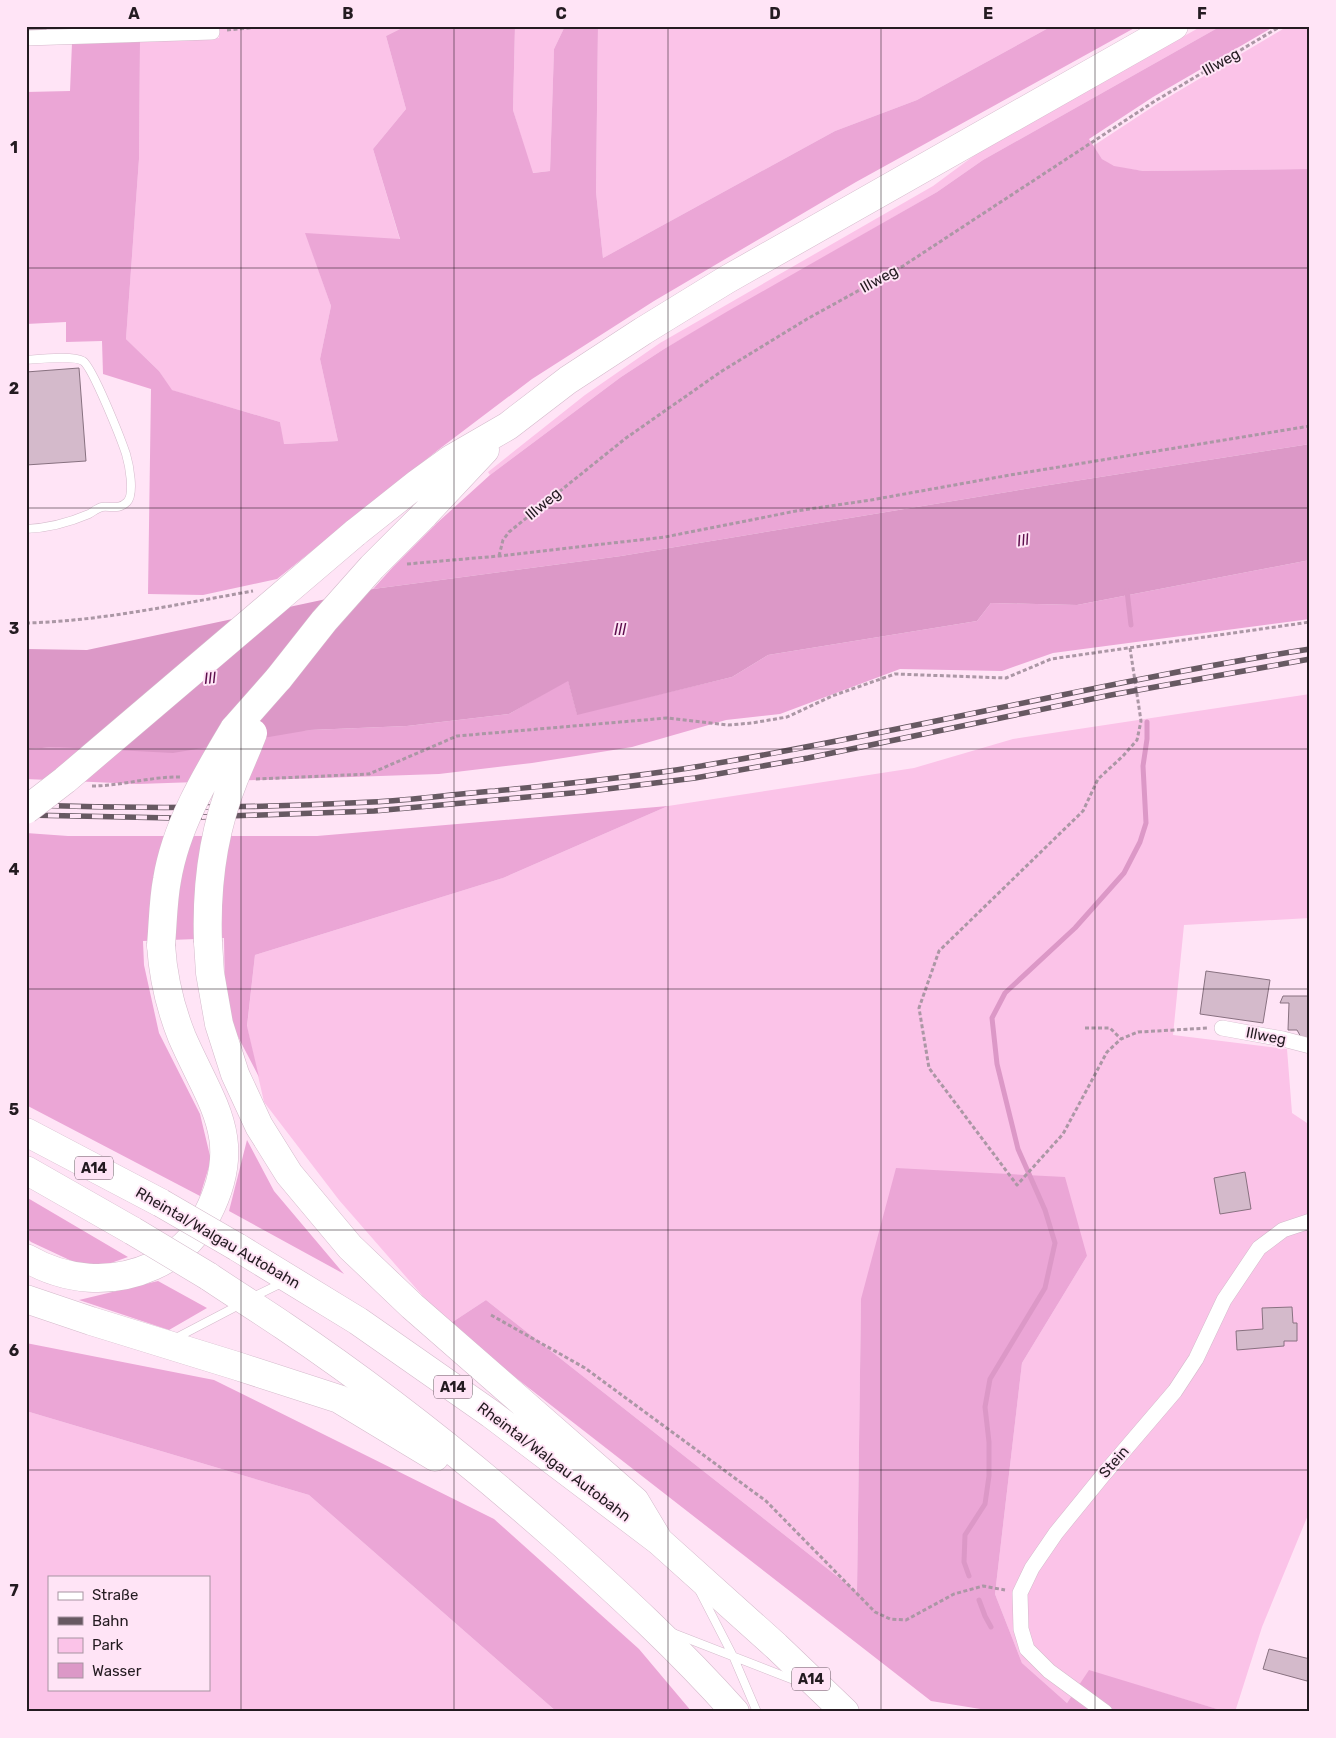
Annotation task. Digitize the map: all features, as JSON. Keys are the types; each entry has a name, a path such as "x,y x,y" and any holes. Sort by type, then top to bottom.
{"highway":[{"path":"26,810 65,780 355,533 418,483 452,459 508,426 568,380 726,280 1174,26"},
{"path":"26,1258 50,1270 78,1278 112,1278 140,1272 167,1259 190,1242 204,1222 214,1201 223,1164 224,1147 221,1123 214,1103 176,1019 164,975 161,945 167,878 185,819 208,773 234,729 280,678 324,621 372,567 508,426"},
{"path":"280,678 233,781 219,829 212,864 208,901 210,973 219,1024 235,1074 259,1126 289,1174 350,1247 412,1306 636,1501 659,1541"},
{"name":"Rheintal/Walgau Autobahn","path":"26,1132 161,1203 290,1279 358,1322 491,1414 659,1541 776,1646 845,1712"},
{"name":"A14","path":"26,1170 208,1276 284,1325 364,1382 509,1496 617,1592 696,1668 735,1712"},
{"path":"26,1299 339,1399 425,1450 454,1472 509,1496"}],"street":[{"path":"26,38 212,32"},
{"name":"Illweg","path":"1222,1028 1310,1046"},
{"name":"Stein","path":"1105,1712 1075,1692 1049,1671 1028,1649 1021,1629 1020,1593 1032,1568 1056,1533 1175,1391 1196,1359 1224,1300 1259,1248 1283,1230 1310,1221"}],"lane":[{"path":"26,360 77,359 87,365 126,454 130,472 130,497 120,507 101,507 89,514 51,528 26,529"},
{"path":"165,1344 290,1279"},
{"path":"686,1566 733,1656 757,1712"},
{"path":"650,1624 824,1692"}],"path":[{"path":"212,32 269,26"},
{"name":"Illweg","path":"1282,26 1155,100 903,266 761,346 678,401 590,466 509,532 503,540 499,556 665,537 796,511 1310,426"},
{"path":"250,779 369,774 457,736 667,718 728,724 752,723 787,716 832,696 895,674 1006,678 1051,659 1310,622"},
{"path":"1130,648 1142,722 1137,740 1098,779 1083,811 939,951 919,1008 929,1068 1017,1185 1064,1134 1107,1052 1121,1039 1138,1032 1222,1028"},
{"path":"90,786 106,786 165,776 184,777"},
{"path":"1085,1028 1110,1028 1121,1039"},
{"path":"491,1315 585,1368 766,1502 875,1612 890,1619 906,1620 954,1594 983,1586 1020,1593"}],"green space":[{"path":"220,26 406,26 386,36 406,109 373,149 400,240 306,234 331,306 320,359 338,441 283,444 280,422 171,390 159,371 126,339 139,159 140,42 219,38"},
{"path":"515,26 565,26 554,49 550,171 532,173 513,110"},
{"path":"598,26 1052,26 917,100 835,131 603,258 596,192"},
{"path":"1202,26 1221,26 983,160 937,192 664,349 621,377 490,475 488,472 585,395 660,343 933,186 979,152"},
{"path":"1288,26 1310,26 1310,169 1143,171 1114,167 1102,159 1093,146 1157,104"},
{"path":"1310,694 1310,918 1184,925 1173,1035 1287,1049 1292,1113 1310,1125 1310,1515 1308,1515 1262,1627 1235,1712 1227,1712 1089,1671 1067,1703 1022,1663 995,1594 1022,1363 1087,1256 861,1299 857,1592 486,1300 448,1325 339,1200 264,1102 247,1027 255,955 503,878 668,806 914,768 1013,739"},
{"path":"26,1411 309,1495 557,1712 26,1712"}],"shaded area":[{"path":"406,26 515,26 513,110 533,173 550,171 554,49 565,26 598,26 596,192 603,258 835,131 917,100 1052,26 1138,26 856,182 654,301 532,379 438,450 277,579 203,595 148,594 151,389 103,374 102,341 66,342 66,322 26,324 26,92 70,91 72,43 140,42 139,159 126,339 159,371 172,390 280,422 284,444 338,441 320,359 331,306 305,233 400,239 373,149 406,109 386,36"},
{"path":"1221,26 1275,26 1153,97 1089,139 1102,159 1114,166 1143,171 1310,169 1310,444 621,556 373,589 437,523 490,475 621,377 728,311 937,192 983,160"},
{"path":"1310,560 1310,619 1053,653 1002,671 900,669 780,714 726,720 632,747 532,763 439,774 138,784 26,779 26,749 310,730 407,726 509,714 568,680 577,714 732,677 768,655 977,621 991,603 1077,605"},
{"path":"668,806 503,878 255,955 247,1026 259,1077 234,1029 225,997 224,938 143,941 144,965 159,1033 200,1114 211,1160 200,1196 26,1105 26,833 68,836 317,836"},
{"path":"247,1140 274,1191 344,1274 229,1211"},
{"path":"896,1168 1065,1177 1087,1256 1022,1363 995,1594 1022,1663 1067,1703 1089,1670 1227,1712 999,1712 931,1701 448,1325 486,1300 857,1592 861,1299"},
{"path":"26,1197 128,1257 91,1270 31,1242 26,1237"},
{"path":"158,1281 207,1308 169,1330 79,1300"},
{"path":"26,1343 214,1380 494,1519 639,1649 692,1712 557,1712 309,1495 26,1411"}],"water":[{"name":"Ill","path":"1310,444 1310,560 1077,605 991,603 977,621 768,655 732,677 577,715 568,681 509,714 407,726 310,730 173,753 58,747 26,749 26,649 87,650 373,589 621,556"}],"building":[{"path":"26,26 46,26 46,30 26,30"},
{"path":"63,26 100,26 100,28 63,29"},
{"path":"79,368 86,461 26,465 26,372"},
{"path":"1206,971 1270,980 1263,1023 1200,1014"},
{"path":"1283,996 1310,996 1310,1039 1302,1039 1297,1030 1288,1030 1289,1003 1280,1003"},
{"path":"1245,1172 1251,1209 1220,1214 1214,1178"},
{"path":"1292,1307 1293,1323 1297,1323 1297,1341 1284,1341 1284,1346 1237,1350 1236,1331 1263,1329 1262,1308"},
{"path":"1269,1649 1310,1659 1310,1671 1307,1681 1263,1669"}],"waterway":[{"path":"1127,591 1131,625"},
{"path":"969,1576 964,1562 965,1535 985,1504 989,1476 989,1442 985,1407 990,1379 1045,1288 1055,1243 1045,1210 1018,1149 997,1064 992,1018 1005,993 1075,928 1124,873 1140,842 1146,823 1143,766 1147,739 1147,722"},
{"path":"979,1600 991,1627"}],"railway":[{"path":"26,805 112,807 286,806 403,800 620,778 695,767 849,739 1156,676 1310,649"},
{"path":"26,815 173,818 374,811 583,792 695,778 808,758 1111,695 1310,659"}]}
